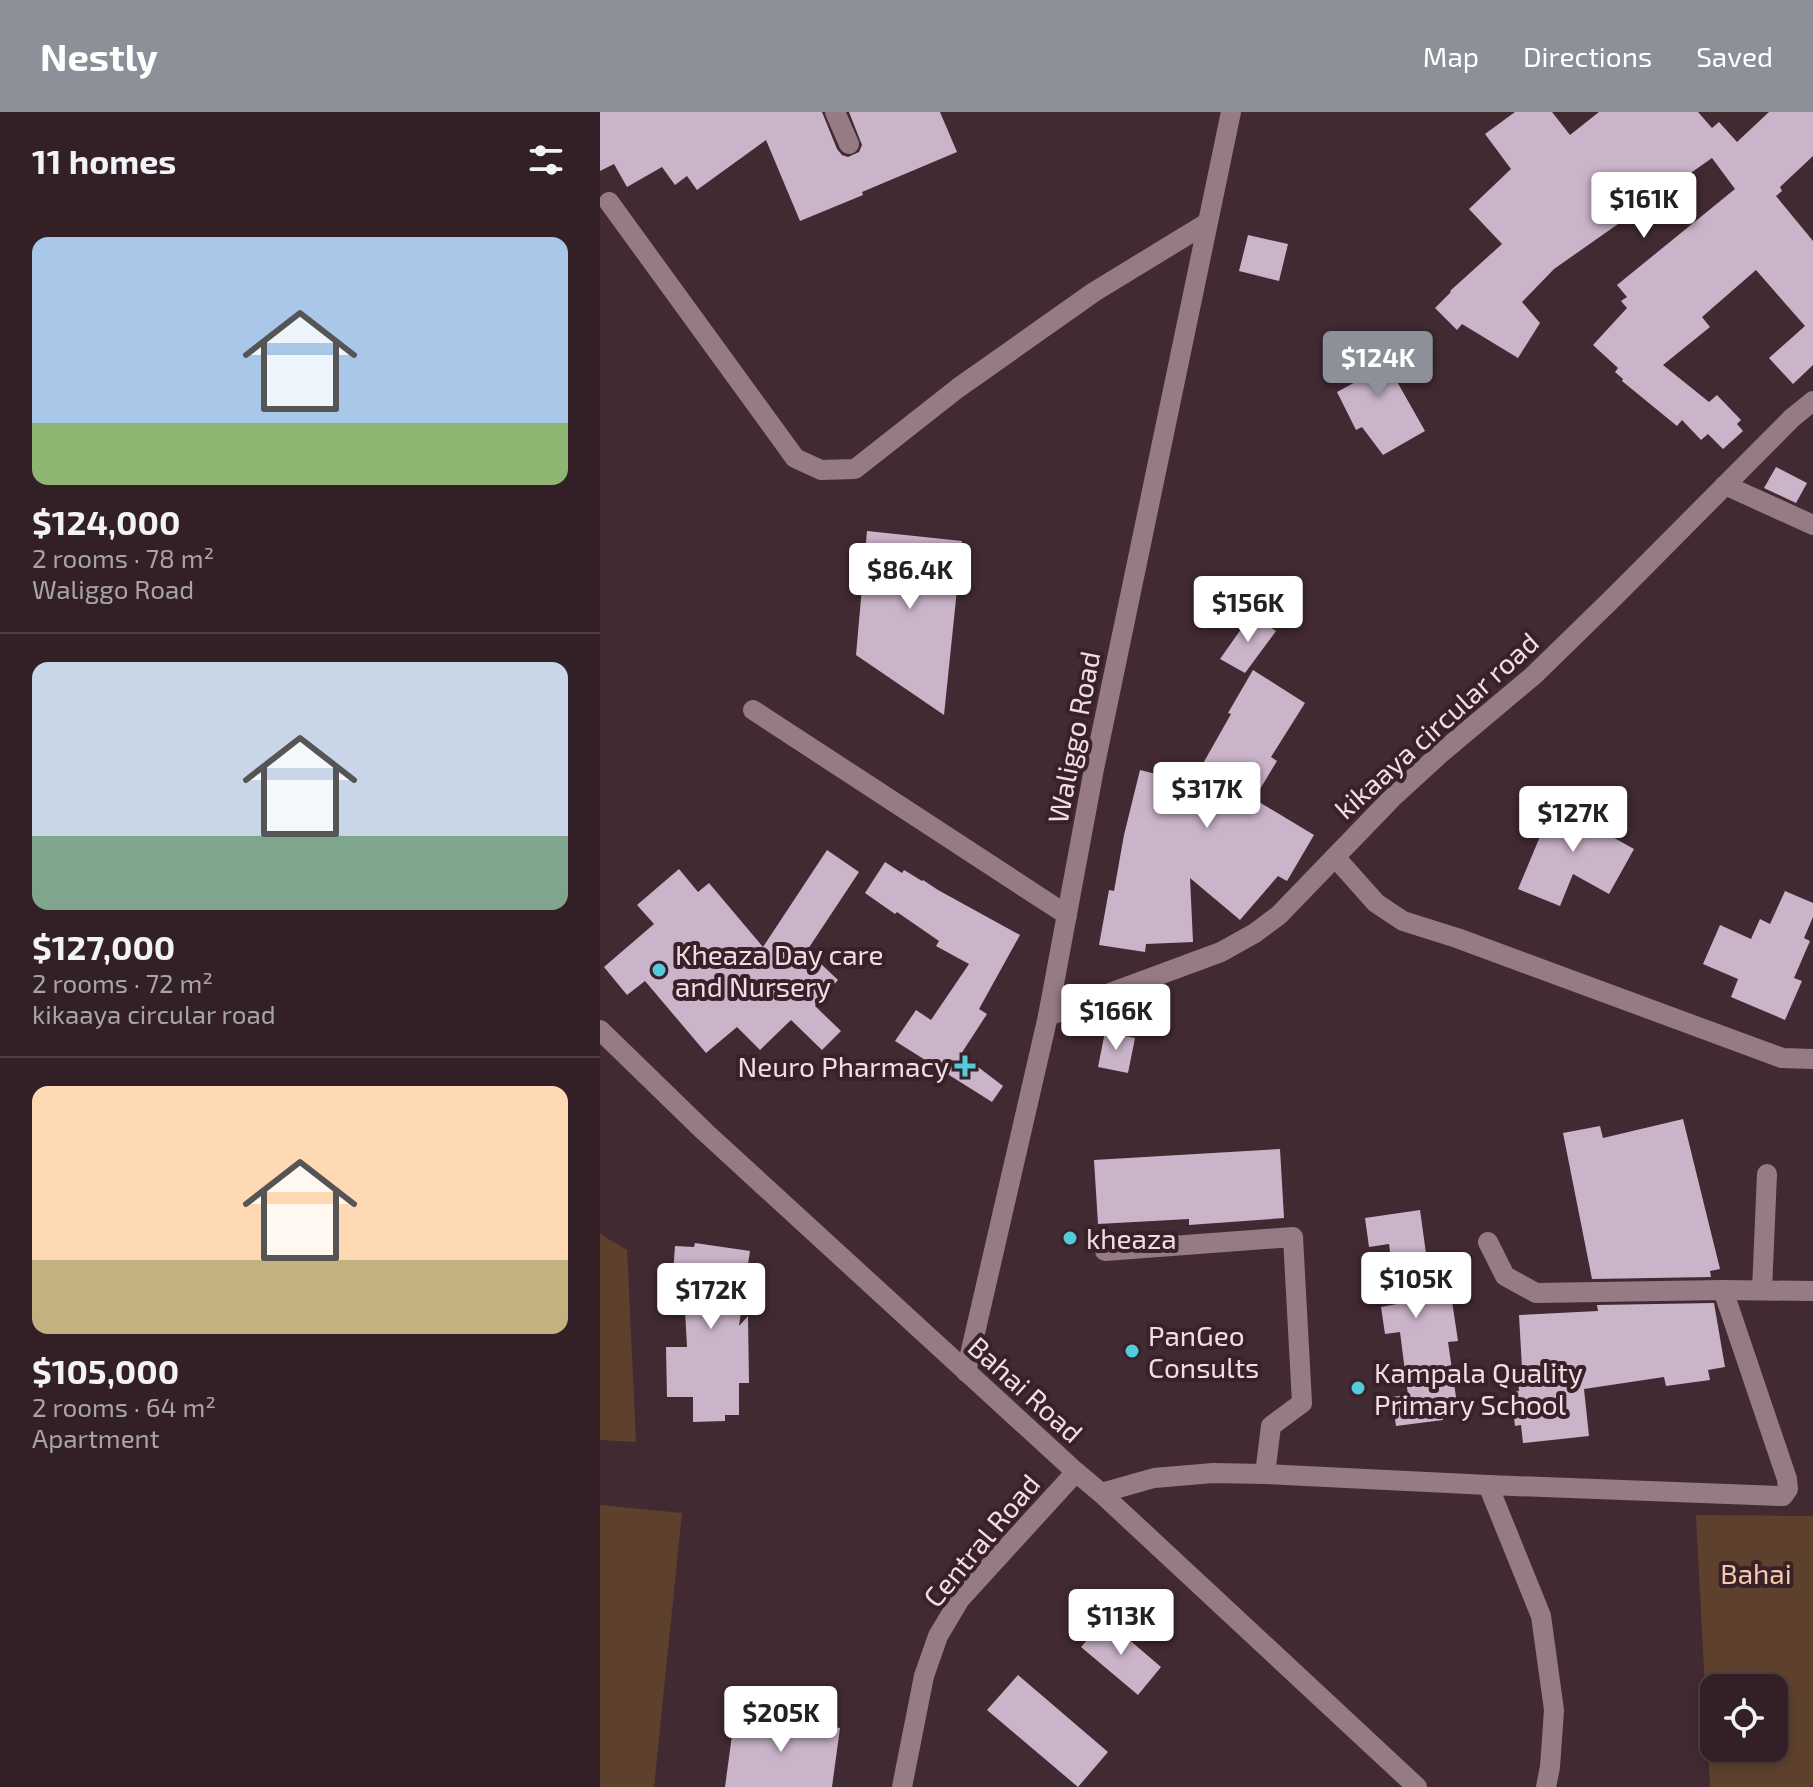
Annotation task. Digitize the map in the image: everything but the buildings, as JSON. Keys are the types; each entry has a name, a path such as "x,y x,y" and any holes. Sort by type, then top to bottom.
{"street":[{"path":"835,112 849,144"},
{"name":"Waliggo Road","path":"966,1372 1048,1016 1094,769 1231,112"},
{"path":"609,202 795,458 821,470 855,469 958,388 1094,292 1207,223"},
{"name":"kikaaya circular road","path":"1048,1016 1221,952 1279,915 1392,798 1534,675 1792,418 1813,401"},
{"path":"1725,485 1813,525"},
{"path":"753,710 1067,915"},
{"path":"1335,857 1376,903 1403,921 1782,1058 1813,1059"},
{"name":"Bahai Road","path":"600,1030 705,1132 1101,1493 1417,1787"},
{"path":"1762,1290 1767,1174"},
{"path":"1105,1251 1293,1237 1302,1403 1271,1426 1265,1474"},
{"path":"1488,1242 1505,1276 1536,1293 1813,1291"},
{"path":"1101,1493 1154,1478 1213,1473 1783,1496 1788,1489 1787,1479 1723,1290"},
{"name":"Central Road","path":"902,1787 924,1676 938,1636 960,1599 1076,1472"},
{"path":"1488,1485 1541,1616 1554,1710 1546,1787"}],"green space":[{"path":"600,1234 627,1250 636,1442 600,1440"},
{"path":"600,1505 682,1513 654,1787 600,1787"},
{"name":"Bahai","path":"1696,1515 1813,1516 1813,1787 1710,1787 1709,1762 1788,1762 1788,1674 1704,1674"}],"place":[{"name":"Kheaza Day care and Nursery","path":"659,970"},
{"name":"Neuro Pharmacy","path":"965,1066"},
{"name":"kheaza","path":"1070,1238"},
{"name":"PanGeo Consults","path":"1132,1351"},
{"name":"Kampala Quality Primary School","path":"1358,1388"}]}
